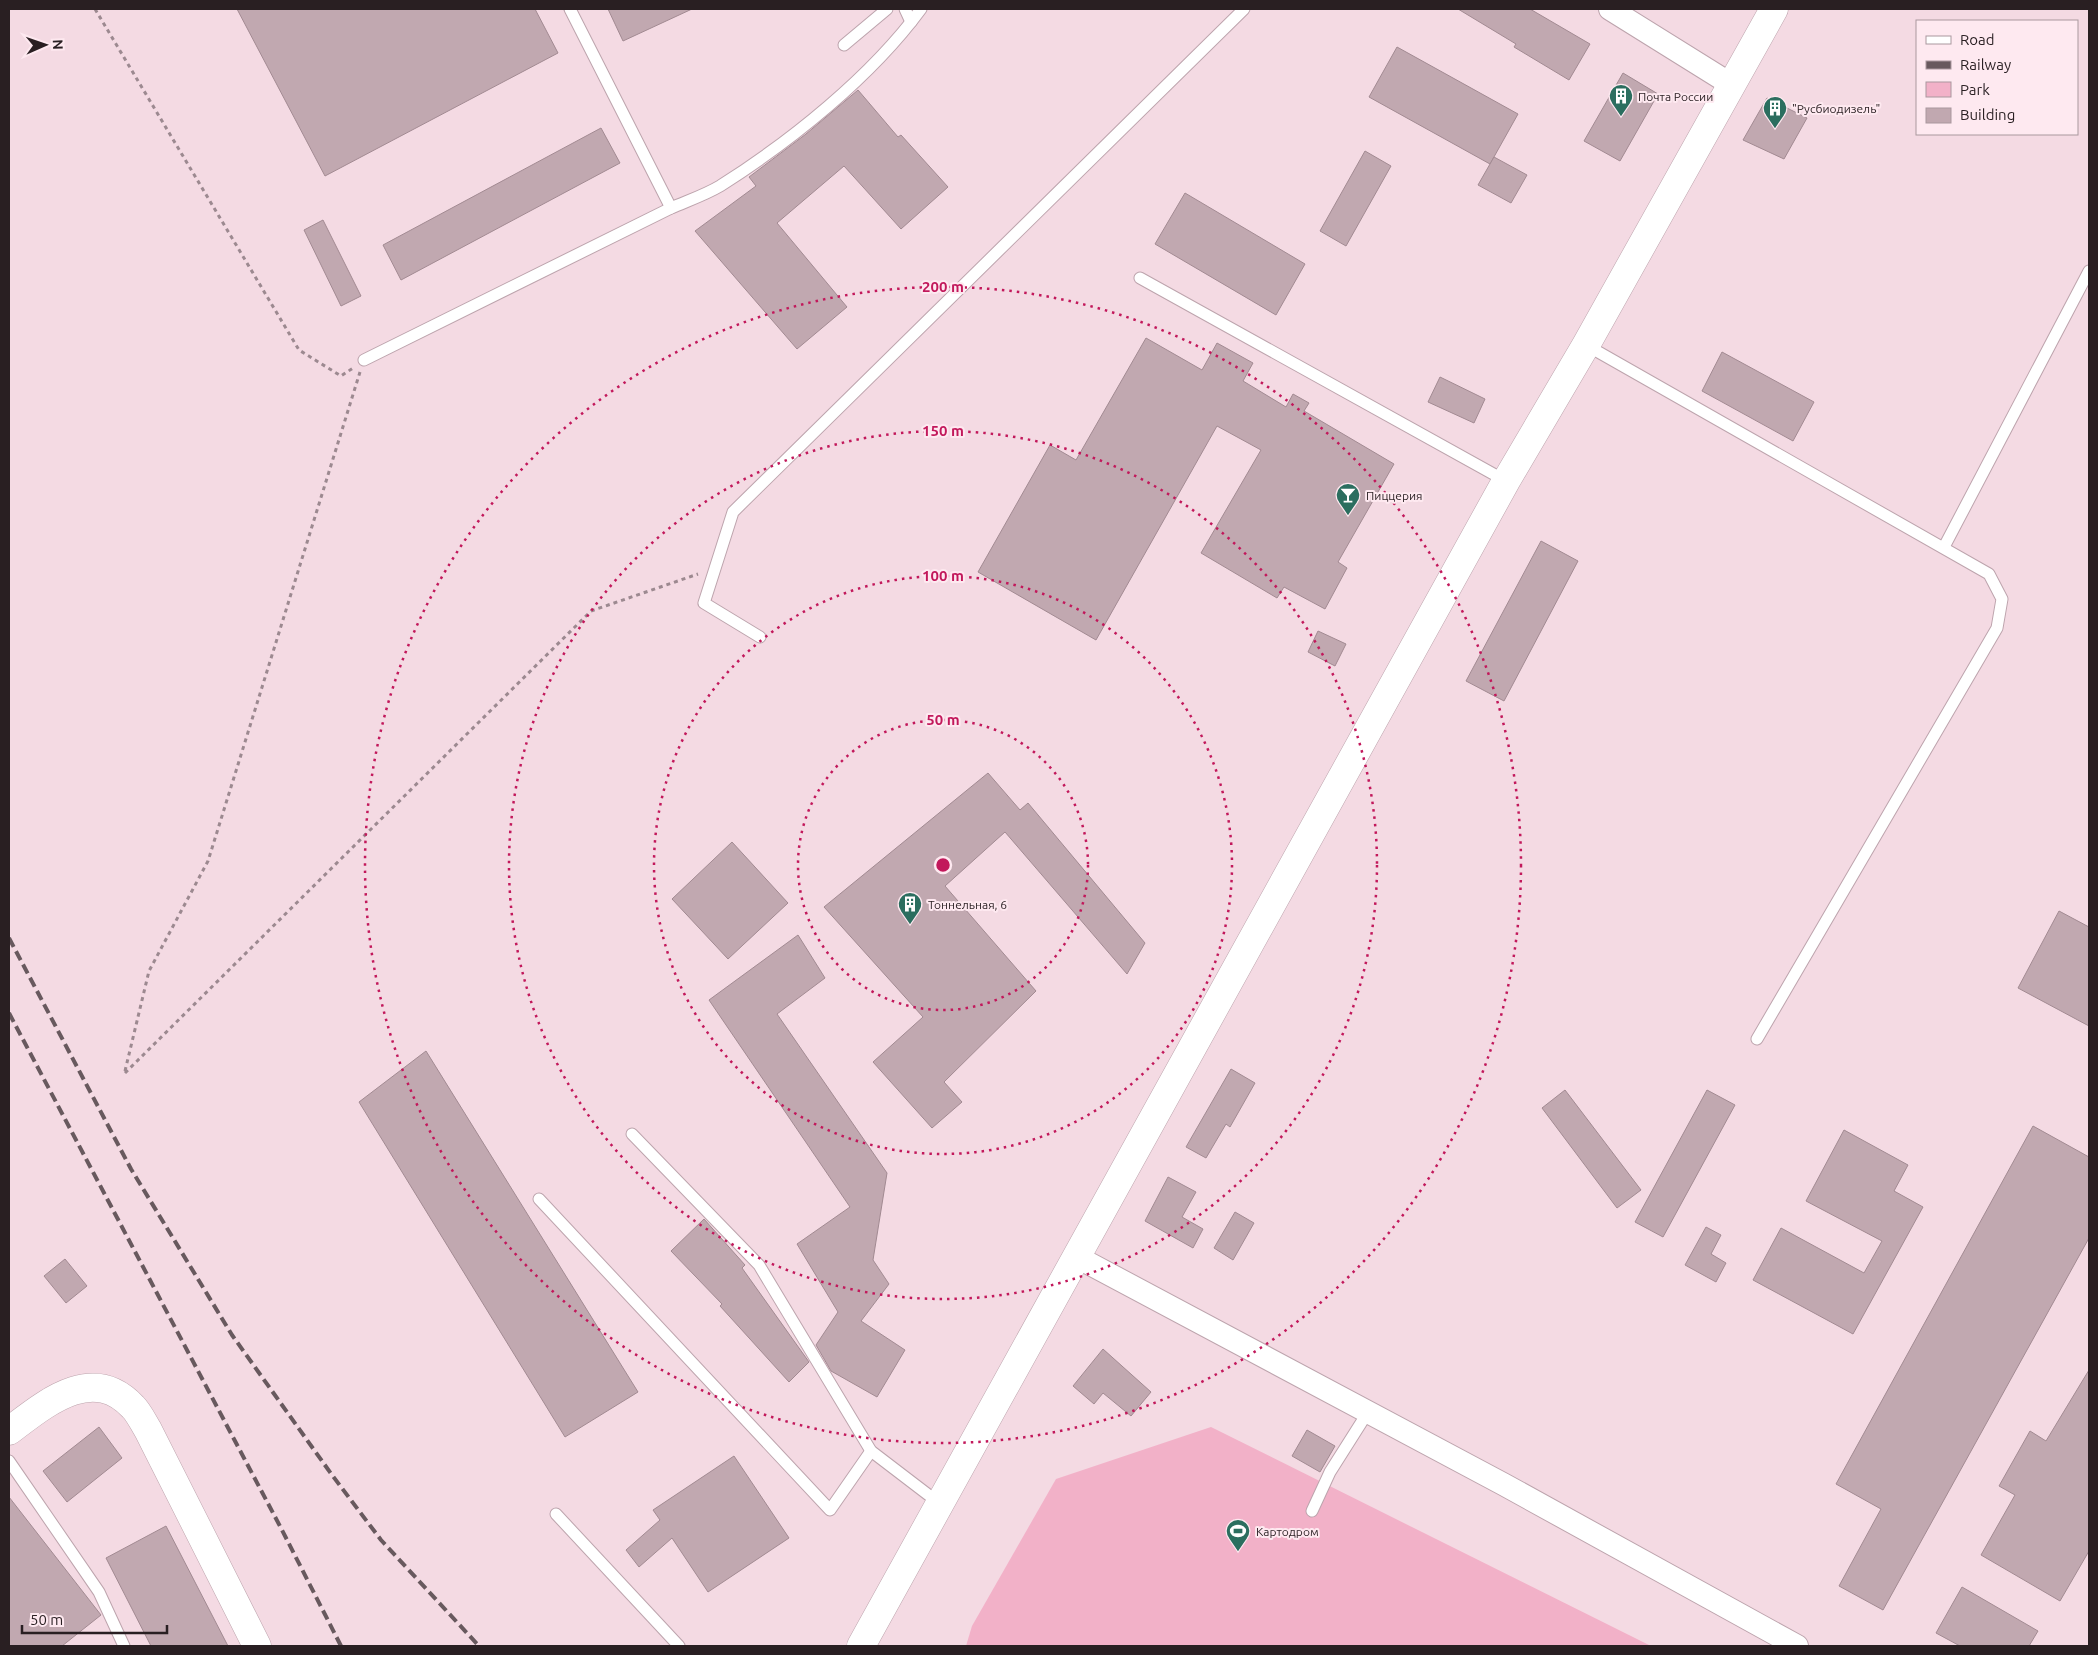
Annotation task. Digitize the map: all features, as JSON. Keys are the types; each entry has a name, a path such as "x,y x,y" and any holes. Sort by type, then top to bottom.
{"main road":[{"path":"861,1646 1506,481 1586,345 1774,9"},
{"path":"19,1423 64,1393 83,1387 101,1388 119,1394 134,1408 148,1430 257,1646"}],"street":[{"path":"1610,9 1732,85"},
{"path":"1077,1257 1368,1412 1798,1646"}],"lane":[{"path":"570,9 671,208"},
{"path":"844,45 887,9"},
{"path":"904,9 911,22"},
{"path":"364,360 671,208 718,187 781,143 845,92 921,9"},
{"path":"760,637 704,603 733,512 1244,9"},
{"path":"1944,547 2089,271"},
{"path":"1140,278 1506,481"},
{"path":"1586,345 1989,574 2002,599 1997,628 1757,1039"},
{"path":"632,1134 759,1265 872,1451 939,1503"},
{"path":"539,1198 830,1510 872,1451"},
{"path":"1312,1511 1330,1472 1368,1412"},
{"path":"9,1461 98,1592 124,1646"},
{"path":"556,1514 679,1646"}],"path":[{"path":"95,9 299,350 341,376 364,360"},
{"path":"364,360 208,861 149,971 125,1073 591,611 716,568"}],"green space":[{"name":"Картодром","path":"1211,1427 1651,1646 966,1646 972,1626 1056,1479"}],"building":[{"path":"237,9 535,9 558,53 325,176"},
{"path":"608,9 692,9 623,41"},
{"path":"1458,9 1530,9 1590,44 1569,80 1514,47 1516,44"},
{"path":"1397,47 1518,114 1490,164 1369,97"},
{"name":"Почта России","path":"1623,73 1658,94 1620,161 1584,141"},
{"path":"858,90 898,137 901,135 948,187 901,229 844,166 777,223 847,307 797,349 695,231 756,186 749,177 806,134"},
{"name":"\"Русбиодизель\"","path":"1767,98 1807,118 1784,159 1743,140"},
{"path":"601,128 620,163 401,280 383,245"},
{"path":"1365,151 1391,166 1346,246 1320,231"},
{"path":"1494,157 1527,175 1511,203 1478,185"},
{"path":"1185,193 1305,264 1276,315 1155,244"},
{"path":"323,220 361,296 341,306 304,230"},
{"path":"1146,338 1202,370 1217,343 1253,363 1243,381 1286,407 1293,394 1309,403 1304,411 1394,464 1338,562 1347,568 1325,609 1284,587 1277,598 1201,553 1261,450 1217,426 1096,640 978,572 1050,445 1076,460"},
{"path":"1722,352 1814,402 1793,441 1702,391"},
{"path":"1440,377 1485,399 1474,423 1428,402"},
{"path":"1541,541 1578,561 1504,701 1466,681"},
{"path":"1318,631 1346,644 1335,666 1308,652"},
{"name":"Тоннельная, 6","path":"988,773 1020,810 1028,803 1145,943 1127,974 1005,832 945,886 1036,991 944,1082 962,1102 932,1128 873,1062 923,1017 824,907"},
{"path":"732,842 788,903 728,959 672,899"},
{"path":"2059,911 2089,927 2089,1026 2018,988"},
{"path":"798,935 825,978 777,1014 887,1173 873,1260 889,1284 861,1321 905,1350 877,1397 831,1371 816,1345 838,1312 797,1244 850,1207 709,1000"},
{"path":"426,1051 638,1392 565,1437 359,1102"},
{"path":"1231,1069 1255,1083 1230,1127 1226,1124 1206,1158 1186,1147"},
{"path":"1565,1090 1641,1190 1617,1208 1542,1108"},
{"path":"1707,1090 1735,1105 1663,1237 1635,1222"},
{"path":"2033,1126 2089,1157 2089,1238 1883,1610 1839,1586 1881,1509 1836,1484"},
{"path":"1844,1130 1908,1165 1894,1191 1923,1207 1853,1334 1753,1280 1781,1228 1864,1273 1882,1241 1806,1201"},
{"path":"1168,1177 1196,1192 1182,1217 1203,1229 1193,1248 1145,1221"},
{"path":"1235,1212 1254,1223 1233,1260 1214,1248"},
{"path":"704,1219 745,1265 742,1268 809,1362 789,1382 720,1306 722,1304 671,1251"},
{"path":"1706,1227 1721,1235 1711,1254 1726,1263 1716,1282 1685,1265"},
{"path":"65,1259 87,1286 66,1303 44,1276"},
{"path":"1103,1349 1151,1392 1131,1416 1103,1393 1094,1404 1073,1386"},
{"path":"2089,1370 2089,1551 2060,1601 1981,1555 2015,1495 1999,1486 2030,1431 2046,1441"},
{"path":"99,1427 122,1458 67,1502 43,1471"},
{"path":"1307,1430 1335,1446 1320,1472 1292,1456"},
{"path":"734,1456 789,1538 708,1592 672,1538 639,1567 626,1550 660,1520 653,1510"},
{"path":"9,1497 101,1615 62,1646 9,1646"},
{"path":"166,1526 228,1646 151,1646 106,1558"},
{"path":"1962,1587 2038,1631 2029,1646 1960,1646 1936,1633"}],"railway":[{"path":"9,938 131,1169 232,1335 381,1540 479,1646"},
{"path":"9,1013 282,1530 341,1646"}],"place":[{"name":"Почта России","path":"1621,117"},
{"name":"\"Русбиодизель\"","path":"1775,129"},
{"name":"Пиццерия","path":"1348,516"},
{"name":"Тоннельная, 6","path":"910,925"},
{"name":"Картодром","path":"1238,1552"}]}
